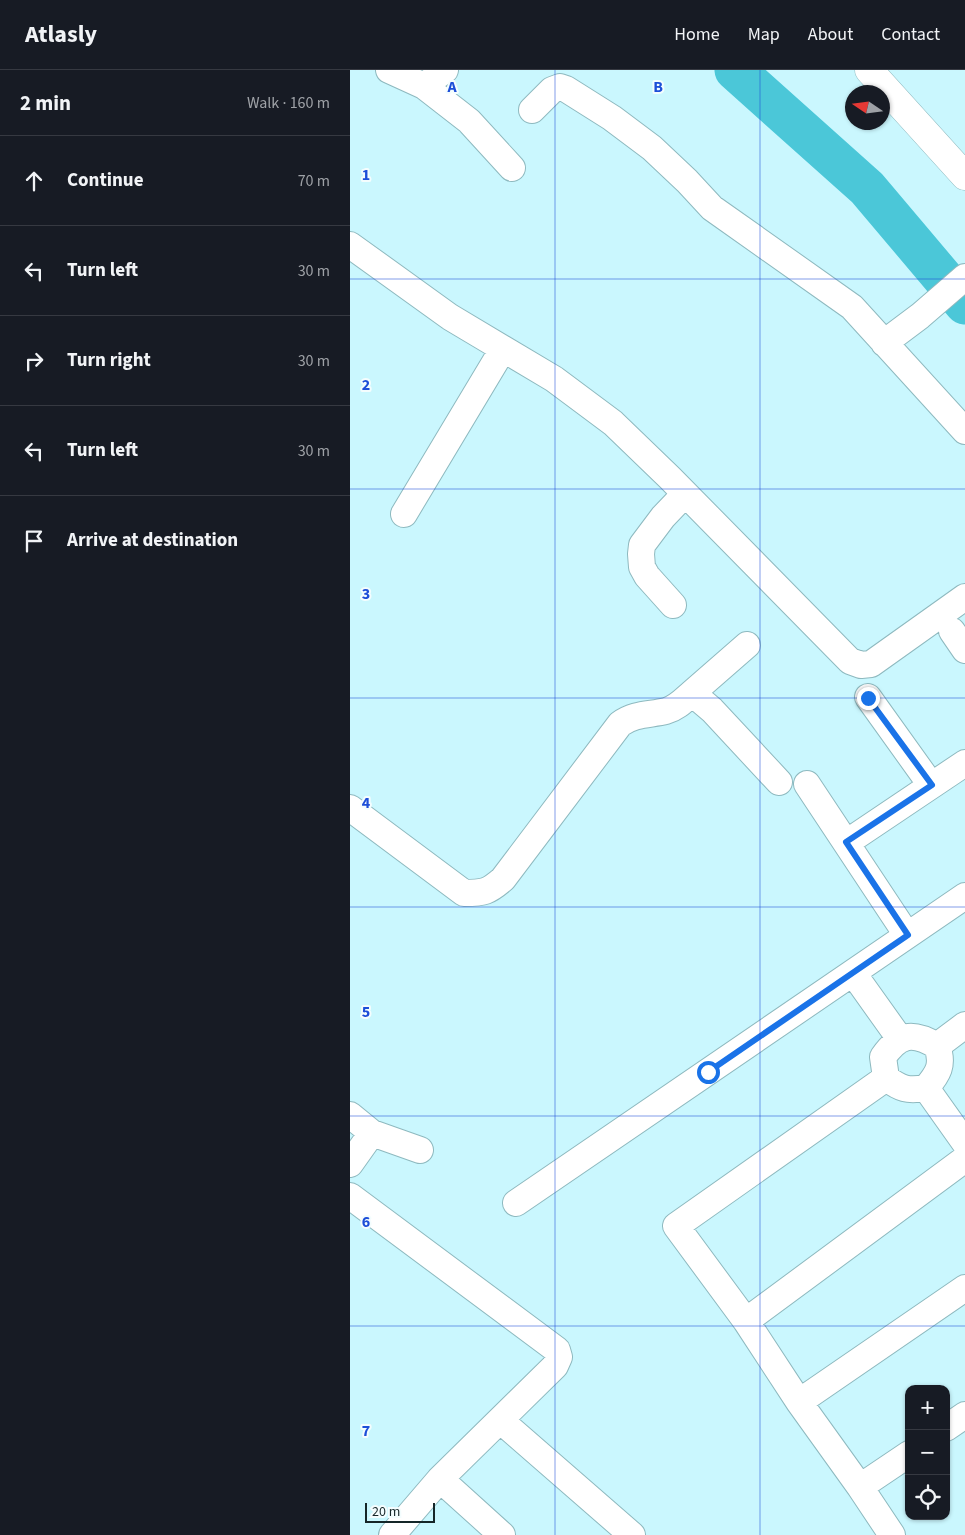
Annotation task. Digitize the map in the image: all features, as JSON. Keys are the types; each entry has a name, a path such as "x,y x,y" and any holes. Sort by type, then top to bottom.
{"main road":[{"path":"869,70 965,176"}],"street":[{"path":"389,70 424,86 469,121 512,168"},
{"path":"424,86 445,70"},
{"path":"532,110 552,90 560,87 612,118 652,148 712,208 852,307 965,431"},
{"path":"350,245 450,317 554,379 613,423 850,661 861,665 871,664 965,597"},
{"path":"884,343 920,316 965,277"},
{"path":"404,514 503,349"},
{"path":"673,605 647,576 642,567 641,554 642,545 685,494"},
{"path":"350,808 464,893 488,891 503,879 620,724 637,715 666,711 679,705 747,645"},
{"path":"692,692 712,710 779,782"},
{"path":"868,698 932,785"},
{"path":"846,842 965,763"},
{"path":"807,784 908,935"},
{"path":"516,1203 965,896"},
{"path":"853,973 900,1039"},
{"path":"937,1046 965,1025"},
{"path":"911,1037 937,1046 941,1056 937,1075 926,1088 911,1091 897,1087 886,1078 883,1057 900,1039 911,1037"},
{"path":"886,1078 676,1226 746,1321 892,1535"},
{"path":"926,1088 965,1143"},
{"path":"350,1115 372,1133 420,1150"},
{"path":"350,1164 372,1133"},
{"path":"746,1321 965,1159"},
{"path":"350,1196 557,1350 559,1357 555,1366 440,1479 392,1535"},
{"path":"800,1402 965,1288"},
{"path":"950,1425 965,1415"},
{"path":"500,1420 632,1535"},
{"path":"860,1487 905,1457"},
{"path":"440,1479 502,1535"}],"waterway":[{"path":"735,70 867,188 965,304"}],"route":[{"path":"708,1072 908,935 846,842 932,785 868,698"}]}
